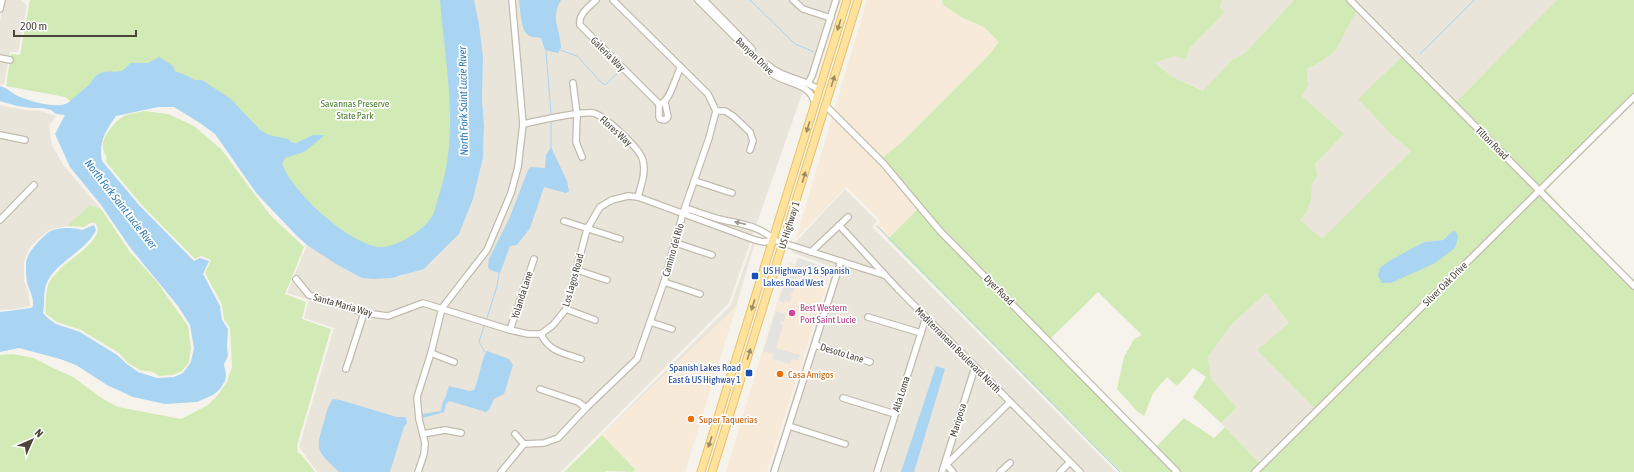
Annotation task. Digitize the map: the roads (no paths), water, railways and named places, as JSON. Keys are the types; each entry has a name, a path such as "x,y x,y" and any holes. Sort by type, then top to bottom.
{"main road":[{"name":"US Highway 1","path":"701,472 847,0"},
{"name":"US Highway 1","path":"712,472 858,0"},
{"path":"823,78 825,104"},
{"path":"820,90 821,118"},
{"path":"723,402 725,413 729,418"},
{"path":"718,418 722,423 724,433"}],"street":[{"path":"0,9 2,0"},
{"path":"418,472 425,449 419,419 417,397 431,354 442,308 488,250 512,193 519,160 523,124 512,0"},
{"name":"Galeria Way","path":"596,0 582,14 580,25 662,103 668,99 676,76 681,67"},
{"path":"613,0 708,94 716,110 729,113 750,132 753,141 750,150"},
{"name":"Banyan Drive","path":"698,0 728,27 773,72 782,74 798,82 809,90 816,103"},
{"name":"Banyan Drive","path":"704,0 728,27"},
{"path":"794,0 803,9 831,18"},
{"path":"808,83 812,76 836,0"},
{"name":"Tilton Road","path":"1350,0 1634,286"},
{"path":"0,58 10,60"},
{"name":"Banyan Drive","path":"798,82 808,83 820,90"},
{"path":"573,84 577,114 576,142 582,157"},
{"name":"Silver Oak Drive","path":"1255,472 1634,97"},
{"name":"Dyer Road","path":"825,104 883,163 940,231 1177,472"},
{"name":"Camino del Rio","path":"524,444 544,443 558,438 586,408 637,359 664,282 684,213 709,138 716,110"},
{"name":"Flores Way","path":"523,124 577,114 592,113 604,118 639,153 644,162 644,174 638,197"},
{"path":"0,135 24,140"},
{"path":"695,181 732,193"},
{"path":"0,220 34,185"},
{"name":"Los Lagos Road","path":"541,334 553,325 566,309 587,229 600,207 612,200 628,196 638,197 684,213 688,217 754,240 764,242 774,240"},
{"name":"Los Lagos Road","path":"684,213 689,209 719,219 743,223 766,232 774,240"},
{"path":"810,252 848,217"},
{"path":"564,221 620,239"},
{"name":"Mediterranean Boulevard North","path":"839,225 871,258 885,276 1080,472"},
{"path":"774,240 783,244 841,260 885,276"},
{"path":"676,243 712,254"},
{"name":"Yolanda Lane","path":"510,330 534,259"},
{"path":"774,472 841,260"},
{"path":"577,270 607,280"},
{"name":"Santa Maria Way","path":"296,279 309,295 364,313 388,316 423,303 442,308"},
{"path":"664,282 700,294"},
{"path":"442,308 510,330 528,334 541,334 552,349 581,359"},
{"path":"566,309 595,320"},
{"path":"346,369 364,313"},
{"path":"868,317 921,333"},
{"name":"Alta Loma","path":"877,472 926,317"},
{"path":"650,322 672,329"},
{"name":"Desoto Lane","path":"814,345 870,362"},
{"path":"431,354 454,362"},
{"name":"Mariposa","path":"942,472 975,367"},
{"path":"540,389 578,402 586,408"},
{"path":"842,398 895,414"},
{"path":"953,472 945,463 949,462 1010,402"},
{"path":"789,426 845,444"},
{"path":"423,434 446,430 461,434"},
{"path":"501,472 524,444 515,434"},
{"path":"1000,472 1010,462"},
{"path":"1060,472 1070,462"}],"water":[{"name":"North Fork Saint Lucie River","path":"440,0 474,0 479,24 483,58 483,158 473,199 459,234 424,269 392,278 374,279 362,278 336,264 307,245 257,194 215,134 174,107 158,107 116,116 109,126 102,143 102,161 139,205 194,261 200,258 209,261 203,274 220,306 222,320 228,329 228,356 224,364 226,375 225,381 220,389 213,395 197,402 165,404 133,397 107,385 76,365 60,359 19,348 0,352 0,312 31,308 33,306 33,300 27,282 26,264 28,255 34,246 52,230 74,228 82,230 94,225 96,230 91,238 85,245 55,270 50,277 45,288 43,313 56,324 80,332 117,355 138,372 157,378 174,377 183,373 191,362 194,348 190,325 178,306 132,250 101,205 70,167 55,134 65,115 56,114 51,110 42,108 17,106 0,101 0,86 18,96 36,102 51,105 64,104 69,102 101,73 122,70 130,63 148,63 159,57 173,66 175,71 194,80 202,80 231,99 260,130 269,135 288,139 291,142 296,143 313,135 325,135 304,152 285,158 282,164 287,174 313,206 335,225 369,245 386,247 409,237 420,230 429,221 434,211 445,174 449,149 450,99"},
{"path":"519,0 561,0 556,13 556,24 561,47 558,53 545,50 541,38 531,37 526,33 521,19"},
{"path":"551,147 567,181 569,191 566,193 544,187 530,228 517,245 510,246 500,273 490,270 488,267 489,259 509,219 528,170 530,167 545,168 546,155"},
{"path":"1453,231 1456,232 1458,238 1455,248 1435,263 1391,283 1382,283 1378,276 1380,268 1389,261 1424,242 1443,240"},
{"path":"487,351 509,359 513,365 504,394 494,399 489,410 486,412 449,401 446,404 444,412 423,418 422,414 441,411 449,386 469,391 474,390 485,353"},
{"path":"936,366 945,369 914,472 901,472"},
{"path":"333,399 397,417 406,417 407,423 404,427 390,472 339,472 322,455 319,440 327,410"}],"waterway":[{"path":"750,0 795,44 814,52"},
{"path":"1420,54 1474,0"},
{"path":"560,50 577,56 605,85 620,71"},
{"path":"546,51 551,114"},
{"path":"551,122 551,147"},
{"path":"877,226 1120,472"},
{"path":"487,318 497,286 499,273"},
{"path":"484,326 479,342 485,352"}],"place":[{"name":"US Highway 1 & Spanish Lakes Road West","path":"755,276"},
{"name":"Best Western Port Saint Lucie","path":"792,313"},
{"name":"Spanish Lakes Road East & US Highway 1","path":"749,373"},
{"name":"Casa Amigos","path":"780,374"},
{"name":"Super Taquerias","path":"691,419"}],"park label":[{"name":"Savannas Preserve State Park","path":"355,108"}]}
